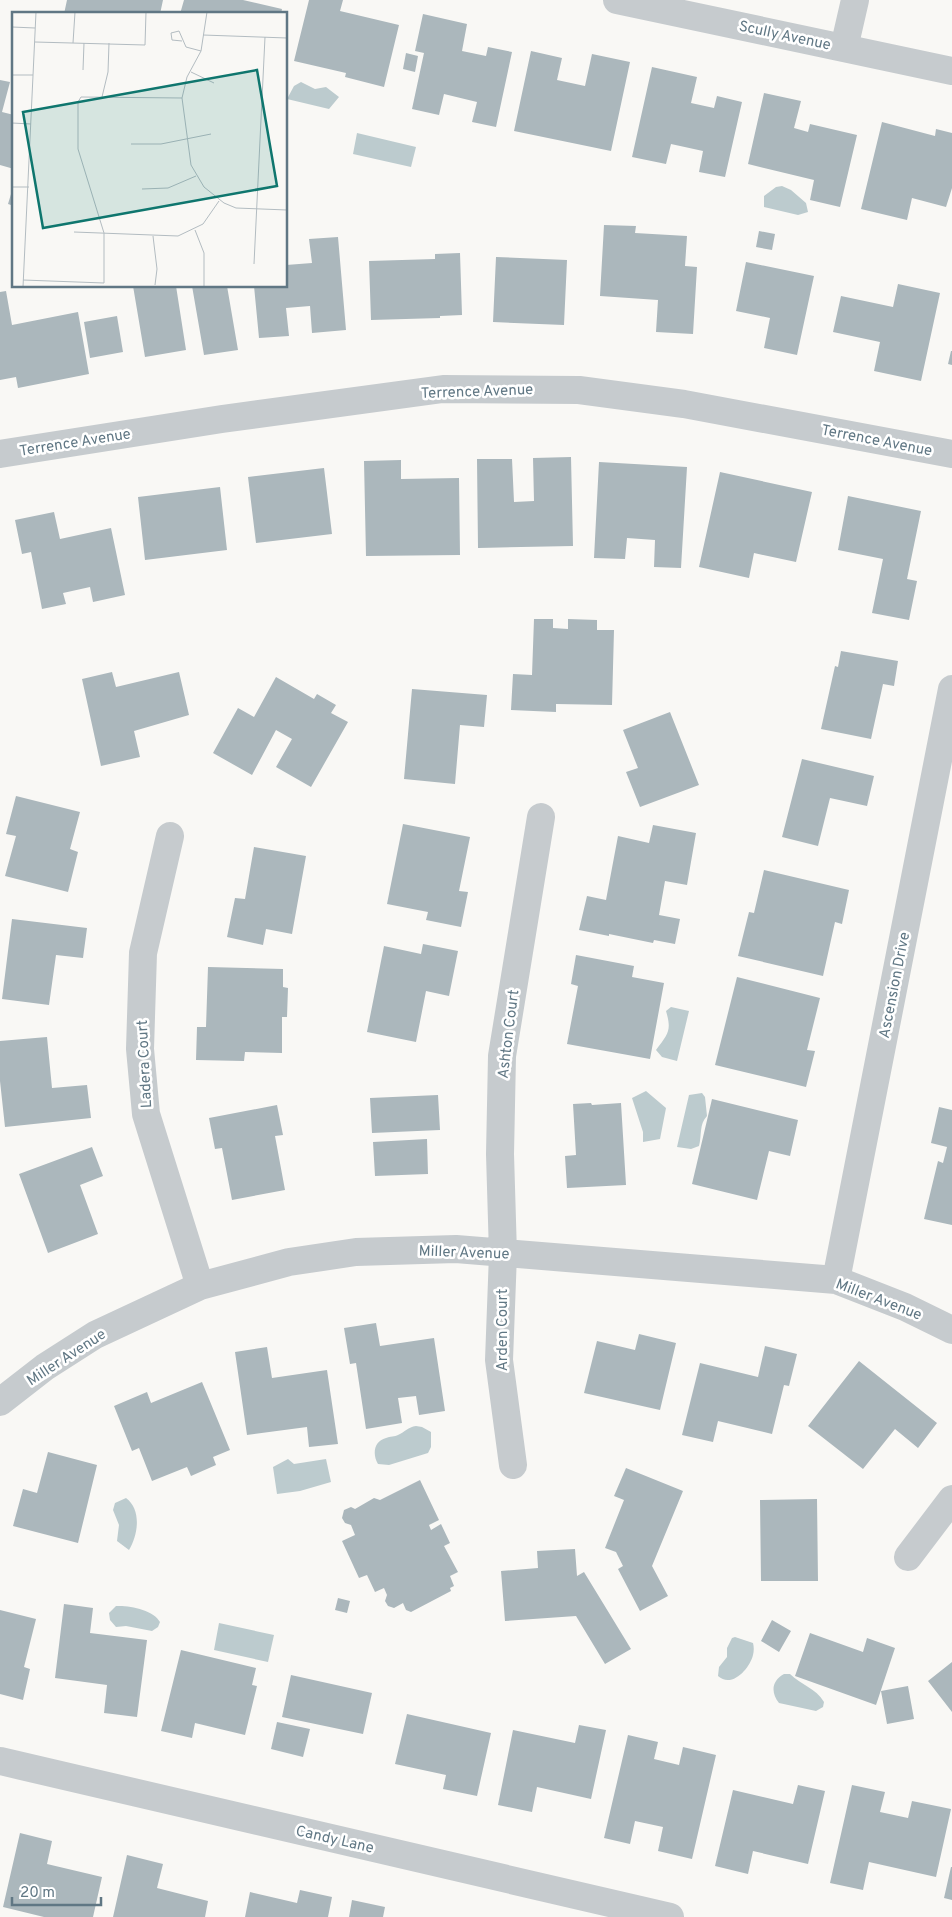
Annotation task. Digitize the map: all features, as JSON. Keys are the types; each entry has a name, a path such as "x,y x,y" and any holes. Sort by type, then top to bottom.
{"street":[{"name":"Scully Avenue","path":"617,0 952,71"},
{"path":"844,48 855,0"},
{"name":"Terrence Avenue","path":"0,454 222,418 453,389 579,390 684,404 952,454"},
{"name":"Ascension Drive","path":"836,1280 952,689"},
{"name":"Ashton Court","path":"504,1254 500,1154 502,1056 541,817"},
{"name":"Ladera Court","path":"170,836 143,953 140,1048 146,1114 200,1286"},
{"name":"Miller Avenue","path":"0,1402 45,1366 95,1335 200,1286 289,1262 356,1252 456,1249 836,1280 905,1307 952,1330"},
{"name":"Arden Court","path":"504,1254 499,1360 513,1465"},
{"path":"908,1557 952,1498"},
{"name":"Candy Lane","path":"0,1761 670,1917"}],"shaded area":[{"path":"301,82 315,89 326,87 339,97 329,109 288,99 294,86"},
{"path":"357,133 416,147 411,167 353,154"},
{"path":"782,186 791,190 806,203 808,212 798,215 764,207 764,196 776,187"},
{"path":"671,1007 689,1011 677,1061 662,1057 656,1050 668,1032 669,1023 666,1011"},
{"path":"646,1091 666,1108 660,1139 643,1142 643,1132 632,1098"},
{"path":"702,1093 705,1097 707,1116 702,1126 699,1146 691,1149 677,1147 689,1095"},
{"path":"416,1426 431,1432 431,1447 428,1453 389,1465 378,1464 375,1448 379,1442 388,1437 397,1436"},
{"path":"288,1459 294,1464 326,1459 331,1482 300,1491 277,1494 273,1467"},
{"path":"126,1498 134,1509 137,1523 135,1537 129,1550 117,1541 119,1525 113,1510 115,1503"},
{"path":"116,1606 128,1606 147,1611 160,1622 158,1627 152,1631 126,1626 116,1627 110,1620 109,1613"},
{"path":"219,1623 274,1635 268,1662 214,1650"},
{"path":"735,1637 753,1643 753,1655 748,1666 740,1675 729,1680 723,1679 718,1676 719,1667 727,1657 727,1648 732,1638"},
{"path":"784,1674 790,1674 817,1693 824,1702 823,1707 816,1711 779,1703 776,1699 774,1687 777,1680"}],"building":[{"path":"67,0 163,0 160,12 64,12"},
{"path":"184,0 243,0 282,9 281,12 181,12"},
{"path":"309,0 343,0 340,11 399,25 384,87 345,77 346,73 294,61"},
{"path":"423,14 467,24 462,51 486,56 488,47 512,52 496,127 472,122 477,102 444,94 439,115 412,109 424,53 415,51"},
{"path":"531,51 562,58 557,80 585,86 592,54 630,62 611,151 514,131"},
{"path":"406,53 418,56 415,72 403,69"},
{"path":"652,67 697,77 691,103 714,108 717,96 742,102 725,177 699,172 703,151 671,144 666,164 632,157"},
{"path":"0,80 10,82 2,112 12,114 12,168 0,165"},
{"path":"764,93 801,101 794,128 808,132 810,124 857,135 840,207 810,200 814,180 748,164"},
{"path":"882,122 935,136 936,129 952,133 952,188 946,207 912,198 907,220 861,209"},
{"path":"12,191 12,205 8,204"},
{"path":"604,225 636,226 635,233 687,236 685,266 697,267 693,334 656,332 658,300 600,296"},
{"path":"759,231 775,234 772,250 756,247"},
{"path":"338,237 346,330 312,333 310,306 286,308 289,336 259,338 254,288 288,288 288,265 312,263 309,239"},
{"path":"460,253 462,315 440,316 440,318 371,320 369,261 435,259 435,254"},
{"path":"496,257 567,260 564,325 493,322"},
{"path":"746,262 814,276 797,355 764,348 770,318 736,311"},
{"path":"898,284 940,293 921,381 874,371 880,342 833,332 841,296 893,307"},
{"path":"133,288 176,288 186,350 145,357"},
{"path":"192,288 227,288 238,350 204,355"},
{"path":"6,291 12,325 78,312 89,374 18,388 16,377 0,380 0,292"},
{"path":"117,316 123,352 90,358 84,322"},
{"path":"952,351 952,365 948,364"},
{"path":"571,457 573,546 478,548 477,459 512,459 514,502 534,501 533,458"},
{"path":"401,460 401,479 459,478 460,555 366,556 364,461"},
{"path":"599,462 687,467 681,568 654,567 655,540 627,538 625,559 594,558"},
{"path":"324,468 332,534 256,543 248,477"},
{"path":"720,472 812,492 796,562 754,553 749,578 699,567"},
{"path":"220,487 227,550 145,560 138,497"},
{"path":"848,496 921,511 907,579 917,581 909,620 872,613 883,559 838,550"},
{"path":"54,512 60,539 111,528 125,595 93,602 90,587 63,593 66,604 42,609 31,552 22,554 15,520"},
{"path":"534,619 553,619 553,628 568,629 568,619 597,620 597,630 614,630 612,705 556,704 556,712 511,710 513,674 532,675"},
{"path":"841,651 898,661 894,686 883,684 871,739 821,729 835,666 838,667"},
{"path":"112,672 116,687 179,672 189,715 134,731 140,757 101,766 82,679"},
{"path":"276,677 314,699 317,694 336,705 331,713 348,722 311,787 276,767 292,739 276,730 252,775 213,753 238,708 254,717"},
{"path":"412,689 487,695 484,727 460,725 455,784 404,779"},
{"path":"670,712 699,785 640,807 626,772 638,768 623,730"},
{"path":"802,759 874,776 867,806 830,798 818,846 782,837"},
{"path":"16,796 80,812 70,849 78,852 68,892 5,876 16,836 6,834"},
{"path":"403,824 470,837 459,891 468,892 461,927 426,920 428,912 387,904"},
{"path":"653,825 696,833 687,885 665,881 659,915 680,919 675,944 654,940 653,943 579,930 587,896 606,900 618,836 649,843"},
{"path":"254,847 306,856 292,934 266,929 263,945 227,937 235,898 245,899"},
{"path":"764,870 849,890 842,924 835,922 823,976 738,956 749,912 754,913"},
{"path":"12,919 87,928 83,958 56,955 49,1005 2,999"},
{"path":"423,944 458,951 449,996 426,991 416,1042 367,1032 384,946 421,954"},
{"path":"576,955 634,966 632,977 664,983 650,1059 567,1044 578,986 571,984"},
{"path":"208,967 283,969 283,987 288,988 287,1017 282,1017 282,1053 245,1052 244,1061 196,1060 197,1027 206,1027"},
{"path":"737,977 820,998 807,1050 815,1051 806,1087 715,1065"},
{"path":"47,1037 52,1088 87,1085 91,1118 5,1127 0,1081 0,1041"},
{"path":"438,1095 440,1130 372,1133 370,1098"},
{"path":"712,1099 798,1120 790,1156 769,1151 757,1200 692,1184"},
{"path":"591,1103 592,1105 621,1103 626,1185 567,1188 565,1156 576,1155 573,1104"},
{"path":"277,1105 283,1135 275,1136 285,1190 232,1200 222,1148 215,1149 209,1118"},
{"path":"939,1107 952,1110 952,1225 924,1219 938,1161 943,1163 947,1147 931,1143"},
{"path":"427,1139 428,1174 375,1176 373,1142"},
{"path":"92,1147 103,1176 80,1185 98,1234 48,1253 19,1174"},
{"path":"376,1323 380,1346 434,1338 445,1411 419,1415 416,1396 398,1398 402,1423 366,1429 356,1363 350,1364 344,1328"},
{"path":"639,1334 676,1343 660,1410 584,1393 597,1341 635,1350"},
{"path":"765,1346 797,1354 789,1386 784,1385 772,1434 718,1421 713,1442 682,1435 700,1363 758,1377"},
{"path":"267,1347 272,1378 327,1370 338,1444 309,1447 307,1427 247,1435 235,1352"},
{"path":"859,1361 937,1423 918,1448 895,1429 863,1469 808,1426"},
{"path":"202,1382 230,1450 213,1457 216,1465 191,1476 187,1467 152,1481 139,1448 132,1451 114,1406 147,1392 151,1403"},
{"path":"48,1452 97,1465 78,1543 13,1526 23,1489 37,1493"},
{"path":"626,1468 683,1491 652,1566 668,1596 640,1611 618,1569 623,1566 616,1552 605,1548 624,1500 614,1496"},
{"path":"420,1480 439,1520 429,1525 431,1530 441,1524 450,1543 444,1546 458,1572 450,1576 454,1586 450,1588 451,1591 411,1612 406,1610 403,1603 394,1608 388,1606 385,1601 387,1595 384,1588 375,1592 367,1575 359,1578 342,1541 355,1535 351,1525 345,1523 342,1518 344,1510 351,1507 355,1509 374,1498 380,1500"},
{"path":"817,1499 818,1581 761,1581 760,1500"},
{"path":"575,1549 577,1576 584,1572 631,1649 605,1664 576,1616 505,1621 501,1571 538,1568 537,1551"},
{"path":"338,1598 350,1601 347,1613 335,1610"},
{"path":"64,1604 93,1608 90,1633 147,1640 137,1717 104,1713 107,1685 55,1678"},
{"path":"0,1610 36,1619 24,1667 30,1669 23,1700 0,1694"},
{"path":"772,1620 791,1631 779,1652 761,1641"},
{"path":"810,1633 863,1652 867,1638 895,1648 876,1705 795,1676"},
{"path":"181,1650 256,1668 252,1685 257,1686 245,1735 195,1723 192,1738 161,1731"},
{"path":"952,1662 952,1712 928,1681"},
{"path":"291,1675 372,1693 363,1734 282,1717"},
{"path":"908,1686 914,1719 887,1724 881,1691"},
{"path":"407,1714 491,1733 477,1796 443,1789 446,1775 395,1764"},
{"path":"277,1722 310,1729 303,1757 271,1749"},
{"path":"579,1725 606,1730 591,1799 537,1787 532,1812 498,1805 513,1730 575,1743"},
{"path":"628,1735 658,1742 654,1759 679,1765 683,1747 716,1755 692,1859 658,1851 663,1827 635,1821 630,1844 604,1838"},
{"path":"798,1785 825,1791 808,1864 753,1851 748,1874 715,1866 733,1790 793,1804"},
{"path":"852,1785 885,1792 880,1812 908,1818 912,1801 951,1809 936,1877 869,1862 863,1890 830,1883"},
{"path":"20,1833 52,1841 47,1864 102,1877 93,1917 44,1917 3,1907"},
{"path":"127,1855 163,1864 157,1888 208,1901 205,1917 113,1917"},
{"path":"952,1867 952,1900 944,1898"},
{"path":"300,1890 332,1897 328,1917 245,1917 250,1892 297,1903"},
{"path":"352,1900 385,1907 383,1917 349,1917"}]}
